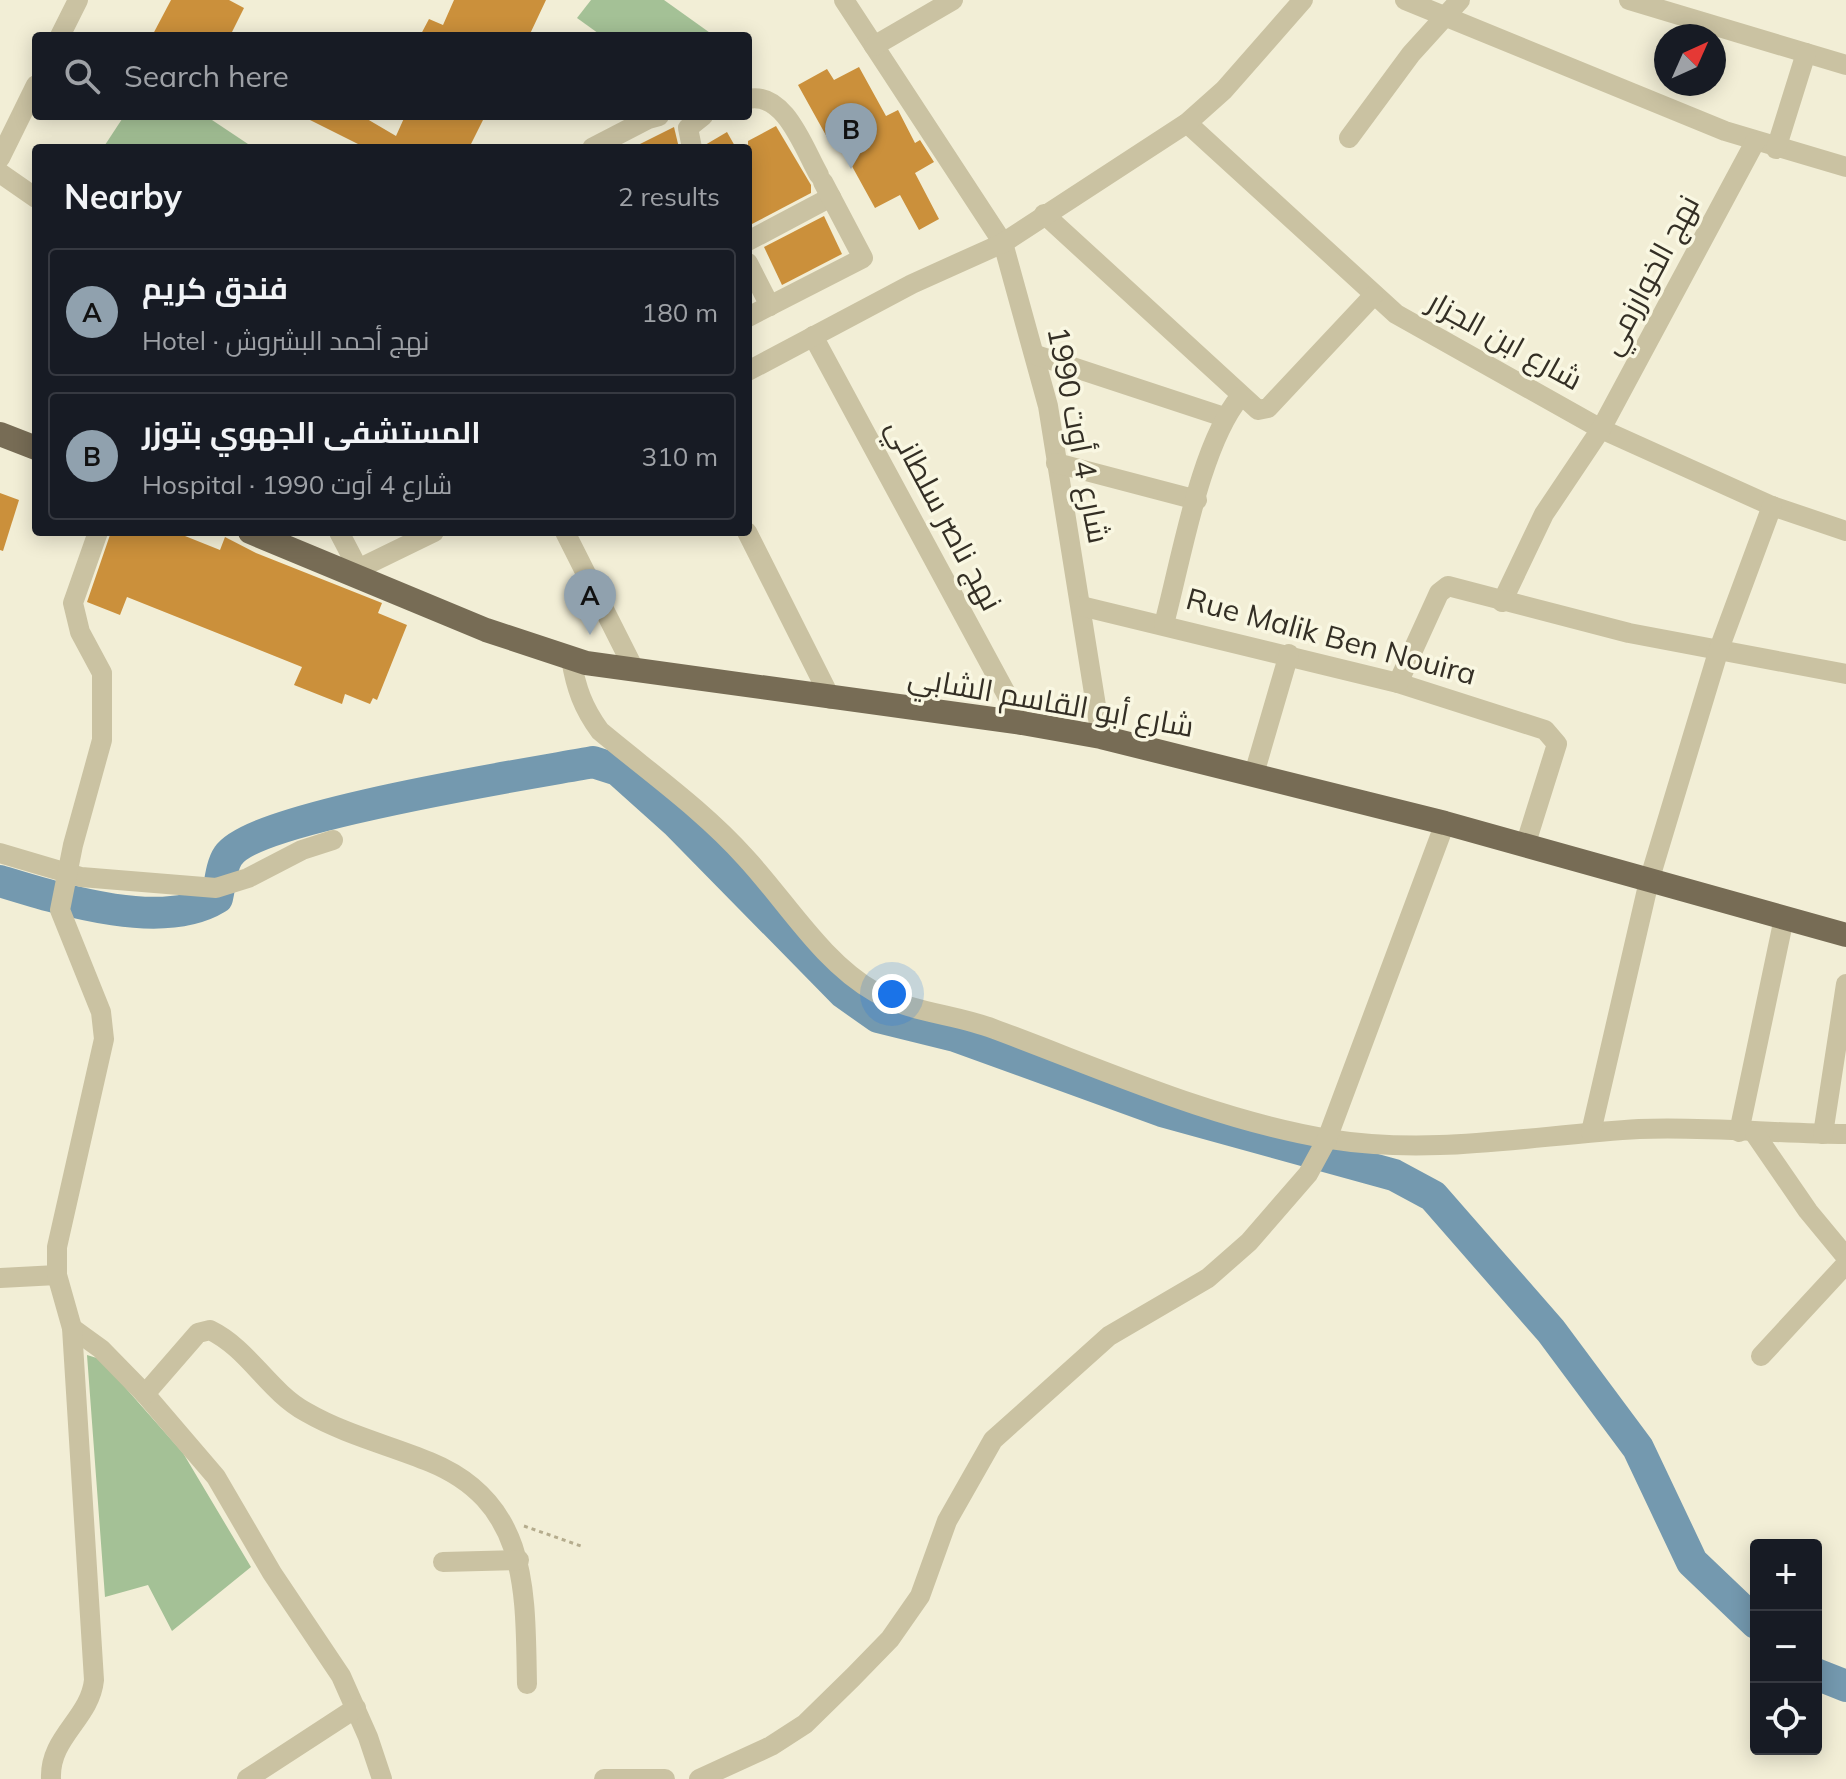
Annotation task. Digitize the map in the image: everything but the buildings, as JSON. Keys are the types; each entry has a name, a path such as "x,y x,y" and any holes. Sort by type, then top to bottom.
{"main road":[{"path":"0,434 32,446"},
{"name":"شارع أبو القاسم الشابي","path":"261,536 361,574 486,630 571,659 1101,737 1445,823 1846,935"}],"street":[{"path":"62,32 78,0"},
{"name":"شارع 4 أوت 1990","path":"844,0 1003,243 1036,355 1101,737"},
{"path":"874,46 953,0"},
{"path":"752,369 1003,243 1187,123 1224,90 1303,0"},
{"path":"1405,0 1755,142 1846,167"},
{"path":"1349,138 1418,45 1460,0"},
{"path":"1629,0 1846,65"},
{"path":"1776,149 1806,53"},
{"path":"32,93 1,159 32,194"},
{"path":"752,98 761,97 777,107 863,258 752,315"},
{"path":"600,144 651,120"},
{"name":"شارع ابن الجزار","path":"1187,123 1396,314 1601,429 1772,506 1846,531"},
{"name":"نهج الخوارزمي","path":"1502,602 1544,514 1601,429 1755,142"},
{"path":"752,238 824,185"},
{"path":"1044,214 1240,397 1258,410 1268,408 1373,296"},
{"path":"752,271 770,306"},
{"name":"نهج ناصر سلطاني","path":"813,336 1022,723"},
{"path":"1036,355 1224,417"},
{"path":"1164,624 1197,500 1224,417 1240,397"},
{"path":"1056,463 1197,500"},
{"path":"1591,1132 1644,914 1649,881 1719,649 1772,506"},
{"path":"51,1779 55,1751 65,1732 87,1705 94,1680 72,1328 57,1275 60,1225 104,1039 101,1012 60,910 102,740 102,673 80,632 73,603 97,536"},
{"path":"348,536 361,574 427,536"},
{"path":"567,536 634,669"},
{"path":"749,536 831,699"},
{"path":"1398,683 1443,588 1454,586 1502,602 1629,633 1846,674"},
{"name":"Rue Malik Ben Nouira","path":"1081,606 1289,654 1398,683 1545,730 1557,744 1525,846"},
{"path":"1254,774 1289,654"},
{"path":"571,659 580,699 600,731 744,855 816,940 874,992 899,1003 991,1028 1102,1073 1324,1144 1414,1147 1482,1145 1591,1132 1678,1127 1747,1133 1846,1134"},
{"path":"699,1779 771,1746 805,1724 853,1677 890,1639 920,1596 947,1521 993,1440 1109,1336 1208,1278 1249,1242 1308,1174 1324,1144 1445,823"},
{"path":"0,853 65,881 216,888 248,878 302,850 333,840"},
{"path":"1784,918 1747,1133 1846,1257"},
{"path":"1823,1134 1846,984"},
{"path":"1761,1356 1846,1264"},
{"path":"0,1278 57,1275"},
{"path":"72,1328 101,1349 145,1394 216,1477 272,1573 324,1647 356,1708 382,1779"},
{"path":"145,1394 198,1333 210,1330 233,1344 294,1406 328,1425 433,1463 491,1502 519,1560 525,1600 527,1684"},
{"path":"443,1562 519,1560"},
{"path":"247,1779 356,1708"},
{"path":"604,1779 665,1779"}],"path":[{"path":"504,1524 526,1526 581,1546"}],"green space":[{"path":"591,0 664,0 709,32 596,32 577,18"},
{"path":"121,120 212,120 248,144 106,144"},
{"path":"87,1355 100,1359 183,1453 251,1567 172,1631 148,1585 105,1597"}],"waterway":[{"path":"0,881 110,909 168,912 194,908 217,898 228,856 249,841 288,826 398,798 593,762 618,770 676,822 844,993 878,1017 955,1036 1162,1111 1394,1175 1433,1196 1551,1331 1638,1448 1692,1562 1750,1617"},
{"path":"1822,1676 1846,1686"}],"place":[{"name":"المستشفى الجهوي بتوزر","path":"851,169"},
{"name":"فندق كريم","path":"590,635"}]}
